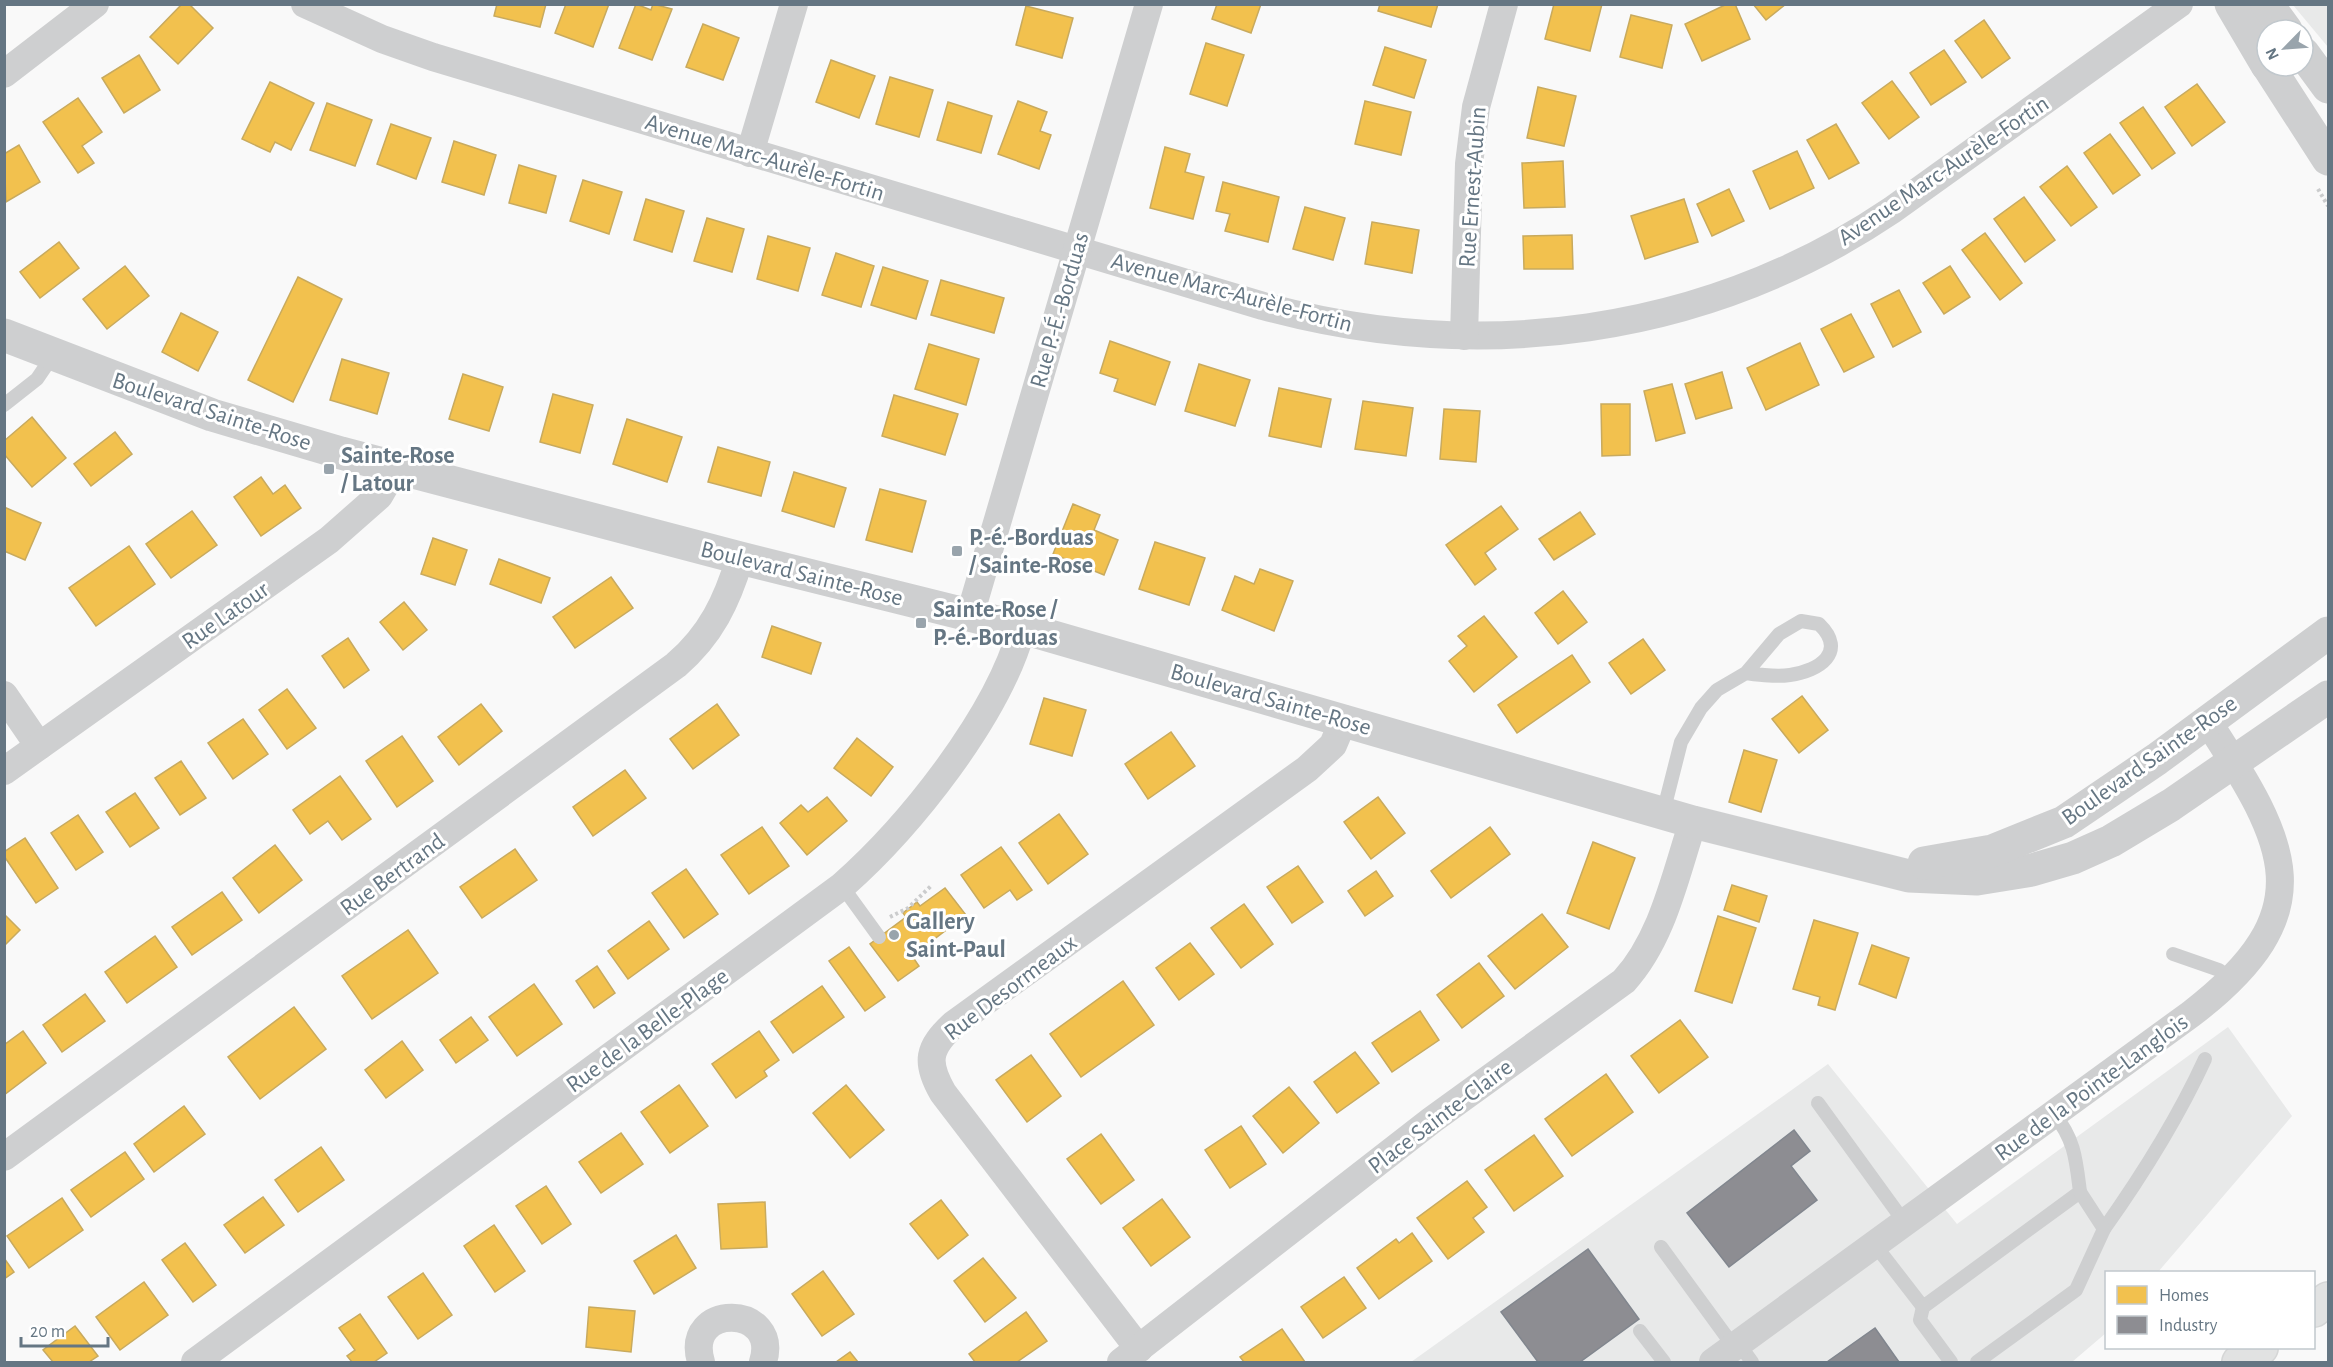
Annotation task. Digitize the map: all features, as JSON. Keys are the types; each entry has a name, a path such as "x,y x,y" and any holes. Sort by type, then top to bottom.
{"highway":[{"path":"2315,1309 2328,1299"},
{"path":"2239,1362 2258,1349"}],"street":[{"path":"4,74 95,4"},
{"name":"Avenue Marc-Aurèle-Fortin","path":"304,4 382,39 433,57 1076,250 1325,321 1380,330 1464,336 1551,333 1635,319 1713,298 1788,268 1846,238 1892,210 2179,4"},
{"path":"750,153 794,4"},
{"name":"Rue P.-É.-Borduas","path":"970,615 1149,4"},
{"name":"Rue Ernest-Aubin","path":"1464,336 1469,165 1476,107 1504,4"},
{"path":"2231,4 2255,45"},
{"path":"2266,4 2277,18"},
{"path":"2315,69 2328,87"},
{"path":"2275,78 2328,159"},
{"name":"Boulevard Sainte-Rose","path":"4,335 212,415 396,467 740,558 1022,628 1678,817 1884,871 1934,879 1977,879 2032,870 2073,858 2111,841 2234,762 2328,697"},
{"name":"Rue Latour","path":"4,771 329,540 379,496 396,467"},
{"name":"Rue Bertrand","path":"4,1157 676,665 705,637 719,615 731,588 740,558"},
{"name":"Rue de la Belle-Plage","path":"195,1362 842,886 886,843 979,724 1004,678 1022,628"},
{"name":"Boulevard Sainte-Rose","path":"1847,861 1914,864 1971,856 2017,843 2064,822 2208,722 2328,633"},
{"path":"4,695 39,746"},
{"name":"Rue Desormeaux","path":"1130,1356 944,1093 931,1070 934,1048 954,1024 1307,769 1333,745 1344,719"},
{"name":"Rue de la Pointe-Langlois","path":"1735,1354 1875,1245 2197,1009 2232,980 2257,952 2269,933 2280,892 2276,850 2271,832 2253,792 2208,722"},
{"name":"Place Sainte-Claire","path":"1130,1356 1432,1120 1624,981 1644,955 1661,920 1678,817"},
{"path":"701,1362 700,1342 705,1330 714,1322 733,1317 745,1320 760,1332 765,1344 763,1362"}],"lane":[{"path":"4,405 44,372 54,354"},
{"path":"1678,817 1675,761 1689,727 1717,690 1746,673 1779,634 1801,621 1819,624 1831,639 1830,654 1823,663 1810,669 1786,675 1746,673"},
{"path":"842,886 879,937"},
{"path":"2173,954 2219,970 2232,980"},
{"path":"1977,1362 2076,1290 2104,1229 2153,1159 2182,1110 2205,1059"},
{"path":"1818,1103 1905,1223"},
{"path":"2054,1114 2069,1135 2074,1150 2080,1192 2104,1229"},
{"path":"1951,1362 1920,1320 1923,1307 2080,1192"},
{"path":"1875,1245 1923,1307"},
{"path":"1661,1246 1735,1354"},
{"path":"1640,1331 1664,1362"}],"path":[{"path":"884,922 908,908 931,886"}],"shaded area":[{"path":"2293,5 2328,5 2328,47 2315,31 2315,18 2304,18"},
{"path":"2228,1027 2292,1116 2159,1271 2105,1271 2105,1334 2072,1362 1411,1362 1828,1064 1957,1224"}],"building: Homes":[{"path":"182,4 189,4 213,28 178,64 150,37"},
{"path":"497,4 546,4 540,27 494,16"},
{"path":"566,4 609,4 593,47 555,33"},
{"path":"636,4 651,10 653,4 672,9 652,60 619,48"},
{"path":"1217,4 1261,4 1251,33 1212,19"},
{"path":"1380,4 1438,4 1431,27 1378,11"},
{"path":"1554,4 1602,4 1590,51 1545,39"},
{"path":"1727,4 1735,4 1750,39 1702,61 1685,24"},
{"path":"1753,4 1786,4 1766,20"},
{"path":"1026,6 1073,18 1062,58 1016,45"},
{"path":"1631,15 1672,25 1662,68 1620,57"},
{"path":"1984,20 2010,58 1982,78 1955,41"},
{"path":"703,24 739,38 723,80 686,67"},
{"path":"1206,43 1244,55 1227,106 1190,94"},
{"path":"1385,47 1426,60 1414,98 1373,85"},
{"path":"1944,50 1966,82 1931,105 1910,73"},
{"path":"139,55 160,90 124,113 102,78"},
{"path":"831,60 875,76 859,118 816,102"},
{"path":"890,77 933,90 919,137 876,124"},
{"path":"1892,81 1919,117 1889,139 1862,103"},
{"path":"270,82 314,103 291,150 275,142 270,152 242,139"},
{"path":"2197,84 2225,122 2192,146 2165,107"},
{"path":"1538,87 1576,96 1564,146 1527,138"},
{"path":"78,98 102,132 82,146 94,163 78,173 43,122"},
{"path":"1018,101 1047,112 1040,131 1051,135 1039,169 998,154"},
{"path":"1365,101 1411,112 1401,155 1355,144"},
{"path":"948,102 992,116 981,153 937,140"},
{"path":"327,103 372,120 355,166 310,150"},
{"path":"2143,107 2175,153 2152,169 2120,123"},
{"path":"391,124 431,138 416,179 377,164"},
{"path":"1836,124 1859,163 1829,179 1807,140"},
{"path":"2110,134 2140,175 2113,194 2084,153"},
{"path":"454,141 496,155 484,195 442,182"},
{"path":"19,145 40,182 6,202 4,154"},
{"path":"1165,147 1190,154 1185,172 1204,177 1193,219 1150,208"},
{"path":"1797,151 1814,188 1770,209 1753,171"},
{"path":"1563,161 1565,207 1524,208 1522,163"},
{"path":"519,165 556,176 546,213 509,203"},
{"path":"2067,166 2097,207 2071,226 2040,187"},
{"path":"583,180 622,192 609,234 570,221"},
{"path":"1223,182 1279,197 1268,242 1225,231 1230,214 1216,211"},
{"path":"1729,189 1744,221 1712,236 1697,204"},
{"path":"2024,197 2055,240 2025,262 1994,219"},
{"path":"646,199 684,211 672,252 634,240"},
{"path":"1684,199 1698,242 1645,259 1631,216"},
{"path":"1305,207 1345,218 1333,260 1293,249"},
{"path":"707,218 744,229 732,272 694,261"},
{"path":"1372,222 1419,230 1412,273 1365,264"},
{"path":"1985,233 2022,283 2000,300 1962,250"},
{"path":"1572,235 1573,269 1524,269 1523,236"},
{"path":"768,236 810,248 798,291 757,279"},
{"path":"59,242 79,268 40,298 20,272"},
{"path":"836,253 874,266 861,307 822,295"},
{"path":"125,266 149,296 107,329 83,299"},
{"path":"1950,266 1970,297 1944,314 1923,283"},
{"path":"883,267 928,281 916,319 871,305"},
{"path":"298,277 342,299 293,402 248,380"},
{"path":"941,280 1004,298 994,333 931,315"},
{"path":"1899,290 1921,332 1893,347 1871,304"},
{"path":"181,313 218,332 198,371 162,352"},
{"path":"1851,314 1874,357 1844,372 1821,329"},
{"path":"1110,341 1170,362 1155,405 1114,391 1118,379 1100,373"},
{"path":"1800,343 1819,385 1766,410 1747,368"},
{"path":"929,344 979,359 966,405 915,389"},
{"path":"342,359 389,373 377,414 330,400"},
{"path":"1199,364 1250,380 1235,426 1185,411"},
{"path":"1722,372 1732,408 1696,419 1685,384"},
{"path":"463,374 503,387 489,431 449,419"},
{"path":"1672,384 1685,433 1656,441 1644,391"},
{"path":"1279,388 1331,399 1321,447 1269,436"},
{"path":"553,394 593,405 580,453 540,442"},
{"path":"894,395 958,414 945,455 882,436"},
{"path":"1363,401 1413,408 1406,456 1355,449"},
{"path":"1601,404 1630,404 1630,455 1602,456"},
{"path":"1444,409 1480,411 1476,462 1440,459"},
{"path":"32,417 66,458 32,487 4,454 4,441"},
{"path":"627,419 682,437 667,482 613,464"},
{"path":"115,432 132,454 91,486 74,464"},
{"path":"718,447 770,462 761,496 708,482"},
{"path":"794,472 846,488 834,527 782,511"},
{"path":"261,477 273,494 285,485 301,508 261,536 234,497"},
{"path":"880,489 926,501 912,552 866,540"},
{"path":"1073,504 1100,515 1094,530 1118,540 1104,575 1053,554"},
{"path":"1501,506 1518,529 1485,553 1496,569 1475,585 1446,545"},
{"path":"4,507 41,523 25,560 4,551"},
{"path":"192,511 217,545 171,578 146,544"},
{"path":"1580,512 1595,534 1554,560 1539,539"},
{"path":"433,538 467,550 455,585 421,574"},
{"path":"1155,542 1205,558 1189,605 1139,589"},
{"path":"129,546 155,584 96,626 69,588"},
{"path":"499,559 550,578 541,603 490,584"},
{"path":"1260,569 1293,581 1274,631 1222,610 1235,576 1254,584"},
{"path":"611,577 633,608 575,648 553,617"},
{"path":"1563,591 1587,622 1558,644 1535,613"},
{"path":"404,602 427,630 403,650 380,622"},
{"path":"1484,616 1517,657 1474,692 1449,661 1467,646 1458,636"},
{"path":"772,626 821,643 811,674 762,657"},
{"path":"348,638 369,670 344,688 322,656"},
{"path":"1643,639 1665,670 1631,694 1609,663"},
{"path":"1572,655 1590,682 1517,733 1498,705"},
{"path":"287,689 316,728 287,749 259,710"},
{"path":"1802,696 1828,730 1799,753 1772,719"},
{"path":"1044,698 1086,710 1072,756 1030,744"},
{"path":"481,704 502,731 459,765 438,737"},
{"path":"717,704 739,735 693,769 670,739"},
{"path":"243,719 268,754 233,779 208,743"},
{"path":"1171,732 1195,766 1148,799 1125,764"},
{"path":"402,736 433,781 397,807 366,761"},
{"path":"857,738 893,767 871,796 834,768"},
{"path":"1744,750 1777,760 1761,812 1729,802"},
{"path":"181,761 206,798 180,815 155,778"},
{"path":"625,770 646,798 593,836 573,807"},
{"path":"340,776 371,819 342,840 328,821 310,834 293,810"},
{"path":"135,793 159,828 130,847 106,812"},
{"path":"827,797 847,821 807,855 780,823 801,805 808,812"},
{"path":"1378,797 1405,833 1371,859 1344,822"},
{"path":"1059,814 1088,854 1048,884 1019,843"},
{"path":"78,815 103,852 76,870 51,833"},
{"path":"762,827 789,866 749,894 721,855"},
{"path":"1490,827 1510,854 1451,898 1431,871"},
{"path":"25,838 58,888 36,903 4,856 4,852"},
{"path":"1593,842 1635,858 1609,929 1567,913"},
{"path":"275,845 302,880 259,913 233,878"},
{"path":"1001,847 1032,890 1017,900 1010,890 984,908 961,875"},
{"path":"515,849 537,880 482,918 460,887"},
{"path":"1298,866 1323,902 1292,923 1267,887"},
{"path":"686,869 718,914 684,938 652,893"},
{"path":"1376,871 1393,896 1365,916 1348,891"},
{"path":"1732,885 1767,896 1759,922 1724,910"},
{"path":"945,888 966,915 912,956 919,966 898,981 870,944 906,917 903,913 917,902 920,906"},
{"path":"222,892 242,920 192,955 172,927"},
{"path":"1244,904 1273,944 1241,968 1211,928"},
{"path":"4,914 20,930 4,946"},
{"path":"1542,914 1568,947 1515,989 1488,956"},
{"path":"1718,916 1756,928 1732,1003 1695,991"},
{"path":"1814,920 1858,933 1835,1010 1818,1005 1820,997 1793,989"},
{"path":"649,921 669,949 628,979 608,951"},
{"path":"408,930 438,973 372,1019 342,976"},
{"path":"155,936 177,967 127,1003 105,972"},
{"path":"1190,943 1214,974 1179,1000 1156,968"},
{"path":"1872,945 1909,958 1896,998 1859,984"},
{"path":"849,947 885,997 865,1011 829,961"},
{"path":"1479,963 1504,996 1462,1028 1437,995"},
{"path":"597,966 615,993 594,1008 576,981"},
{"path":"1123,981 1154,1025 1081,1077 1050,1034"},
{"path":"534,984 562,1024 517,1056 489,1017"},
{"path":"822,986 844,1017 793,1053 771,1022"},
{"path":"85,994 105,1021 62,1052 43,1025"},
{"path":"294,1007 326,1049 260,1099 228,1057"},
{"path":"1420,1011 1439,1040 1392,1072 1372,1043"},
{"path":"471,1017 488,1040 456,1063 440,1040"},
{"path":"1680,1020 1708,1057 1659,1093 1631,1056"},
{"path":"23,1031 46,1063 4,1095 4,1045"},
{"path":"759,1031 779,1060 764,1071 767,1076 736,1098 712,1064"},
{"path":"402,1041 423,1070 386,1098 365,1070"},
{"path":"1355,1052 1379,1083 1337,1113 1314,1082"},
{"path":"1031,1055 1061,1096 1027,1122 996,1080"},
{"path":"1606,1074 1633,1112 1572,1156 1545,1119"},
{"path":"679,1085 708,1126 670,1153 641,1112"},
{"path":"846,1085 884,1130 850,1158 813,1113"},
{"path":"1289,1087 1319,1123 1283,1153 1253,1116"},
{"path":"184,1106 205,1134 154,1172 134,1144"},
{"path":"1241,1126 1266,1164 1230,1188 1205,1150"},
{"path":"621,1133 643,1164 601,1193 579,1162"},
{"path":"1101,1134 1134,1180 1101,1204 1067,1159"},
{"path":"1534,1135 1563,1176 1514,1211 1485,1170"},
{"path":"321,1147 344,1180 298,1212 275,1180"},
{"path":"125,1152 144,1179 91,1217 71,1190"},
{"path":"1467,1181 1487,1207 1473,1218 1484,1232 1448,1259 1417,1218"},
{"path":"546,1186 571,1224 542,1244 516,1206"},
{"path":"263,1197 284,1225 245,1253 224,1225"},
{"path":"62,1198 83,1230 29,1268 7,1236"},
{"path":"1162,1199 1190,1237 1151,1266 1123,1228"},
{"path":"941,1200 968,1235 938,1259 910,1224"},
{"path":"765,1202 767,1247 721,1249 718,1204"},
{"path":"494,1225 525,1271 495,1292 464,1246"},
{"path":"1412,1233 1432,1261 1379,1299 1357,1268 1396,1239 1399,1243"},
{"path":"676,1235 696,1268 654,1294 634,1261"},
{"path":"185,1243 216,1285 193,1302 162,1260"},
{"path":"4,1258 14,1272 4,1279"},
{"path":"983,1258 1016,1298 985,1322 954,1281"},
{"path":"823,1271 854,1314 822,1336 792,1294"},
{"path":"423,1273 452,1315 418,1339 388,1297"},
{"path":"1344,1277 1366,1308 1323,1338 1301,1307"},
{"path":"144,1282 168,1315 120,1350 96,1317"},
{"path":"589,1307 635,1311 631,1352 586,1347"},
{"path":"1026,1312 1047,1341 1017,1362 975,1362 969,1354"},
{"path":"360,1314 387,1353 374,1362 352,1362 347,1356 355,1350 339,1328"},
{"path":"75,1326 98,1356 89,1362 53,1362 43,1350"},
{"path":"1282,1329 1305,1362 1244,1362 1240,1357"},
{"path":"850,1352 858,1362 836,1362"}],"building: Industry":[{"path":"1794,1130 1810,1151 1791,1166 1817,1200 1729,1267 1687,1213"},
{"path":"1588,1249 1639,1319 1580,1362 1538,1362 1501,1312"},
{"path":"1875,1328 1899,1362 1827,1362"}],"place":[{"name":"Sainte-Rose / Latour","path":"329,469"},
{"name":"P.-é.-Borduas / Sainte-Rose","path":"957,551"},
{"name":"Sainte-Rose / P.-é.-Borduas","path":"921,623"},
{"name":"Gallery Saint-Paul","path":"894,935"}]}
